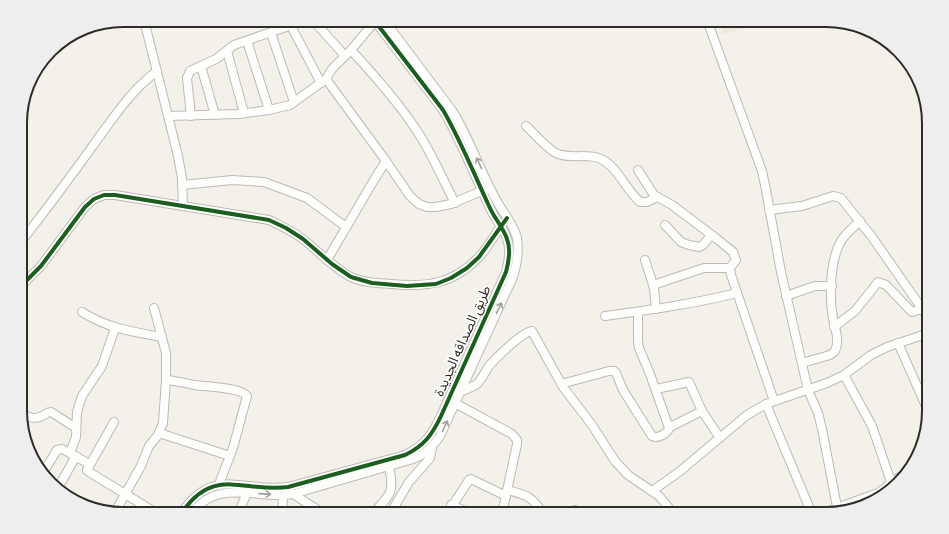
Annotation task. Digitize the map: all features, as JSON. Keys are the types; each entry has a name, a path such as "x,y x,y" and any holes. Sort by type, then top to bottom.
{"street":[{"path":"146,27 178,156 183,206"},
{"path":"191,116 187,78 190,71 216,59 234,45 286,27"},
{"path":"296,27 324,81 386,161 410,196 419,204 427,207 436,207 455,203 486,189"},
{"path":"320,27 379,81 399,105 419,134 455,203"},
{"path":"168,116 244,113 269,110 290,105 324,81 332,69 348,53 369,27"},
{"name":"طريق الصداقه الجديدة","path":"198,507 208,498 227,488 288,487 405,455 417,449 426,441 460,392 513,276 516,267 518,248 514,230 486,189 443,110 380,27"},
{"name":"طريق الصداقه الجديدة","path":"186,507 204,490 218,484 247,493 283,496 293,494 419,457 432,447 440,436 452,402 506,272 509,261 509,250 507,239 490,208 486,189 454,112 389,27"},
{"path":"710,27 758,158 770,210 780,272 808,390 818,414 822,429 836,506"},
{"path":"271,33 294,102"},
{"path":"247,41 269,110"},
{"path":"227,51 244,113"},
{"path":"201,66 215,115"},
{"path":"27,234 130,96 156,71"},
{"path":"526,126 558,154 602,159 610,165 640,202 647,202 657,197"},
{"path":"327,260 386,161"},
{"path":"638,170 650,190 657,197 672,205 733,252 736,260 730,268"},
{"path":"182,185 232,180 264,182 307,198 346,226"},
{"path":"27,280 41,266 85,207 94,199 104,195 115,195 269,220 286,228 303,239 327,260 351,277 372,283 407,286 436,284 451,278 467,268 479,257 507,218"},
{"path":"770,210 802,206 822,199 838,196 860,221 922,309 912,312 886,285 878,282 855,311 834,327"},
{"path":"802,363 835,351 837,338 832,312 834,257 837,248 846,235 860,221"},
{"path":"665,225 681,242 689,245 703,246 712,235"},
{"path":"646,260 653,285 656,309"},
{"path":"653,285 704,268 730,268"},
{"path":"730,268 770,402 809,507"},
{"path":"786,296 815,286 832,286"},
{"path":"604,316 711,300 737,293"},
{"path":"118,507 141,466 149,446 159,433 163,423 166,353 154,308"},
{"path":"82,312 115,328 162,337"},
{"path":"638,312 639,348 656,389 666,421 670,427"},
{"path":"60,483 73,454 76,437 77,412 82,396 102,366 115,328"},
{"path":"460,392 476,384 502,352 532,331 561,384 592,425 615,461 628,475 659,496 668,507"},
{"path":"652,491 679,472 747,415 770,402 827,383 844,374 871,354 922,335"},
{"path":"898,343 922,397"},
{"path":"561,384 614,371 652,436 655,437 666,433 670,427 702,410"},
{"path":"844,374 872,426 887,485"},
{"path":"166,380 220,388 245,394 247,399 233,448 218,484"},
{"path":"656,389 689,382 702,410 720,438"},
{"path":"452,402 515,437 517,444 504,507"},
{"path":"27,414 38,418 51,412 76,428"},
{"path":"114,422 87,470 146,507"},
{"path":"159,433 230,456"},
{"path":"394,507 409,482 430,458 432,447"},
{"path":"46,467 57,450 62,449 89,464"},
{"path":"378,507 384,501 392,487 389,466"},
{"path":"456,507 451,505 471,479 507,493 524,494 530,497 539,507"},
{"path":"853,503 876,492"},
{"path":"241,507 247,493"},
{"path":"293,494 306,507"},
{"path":"282,507 283,496"}],"shaded area":[{"path":"721,27 748,27 723,34"}],"cycle path":[{"path":"187,507 193,499 205,490 217,486 230,484 272,488 288,487 412,452 427,439 438,423 506,272 509,255 507,239 491,210 450,122 443,110 379,27"},
{"path":"27,280 41,266 85,207 94,199 104,195 115,195 269,220 286,228 303,239 332,264 351,277 372,283 407,286 436,284 451,278 467,268 479,257 507,218"}]}
